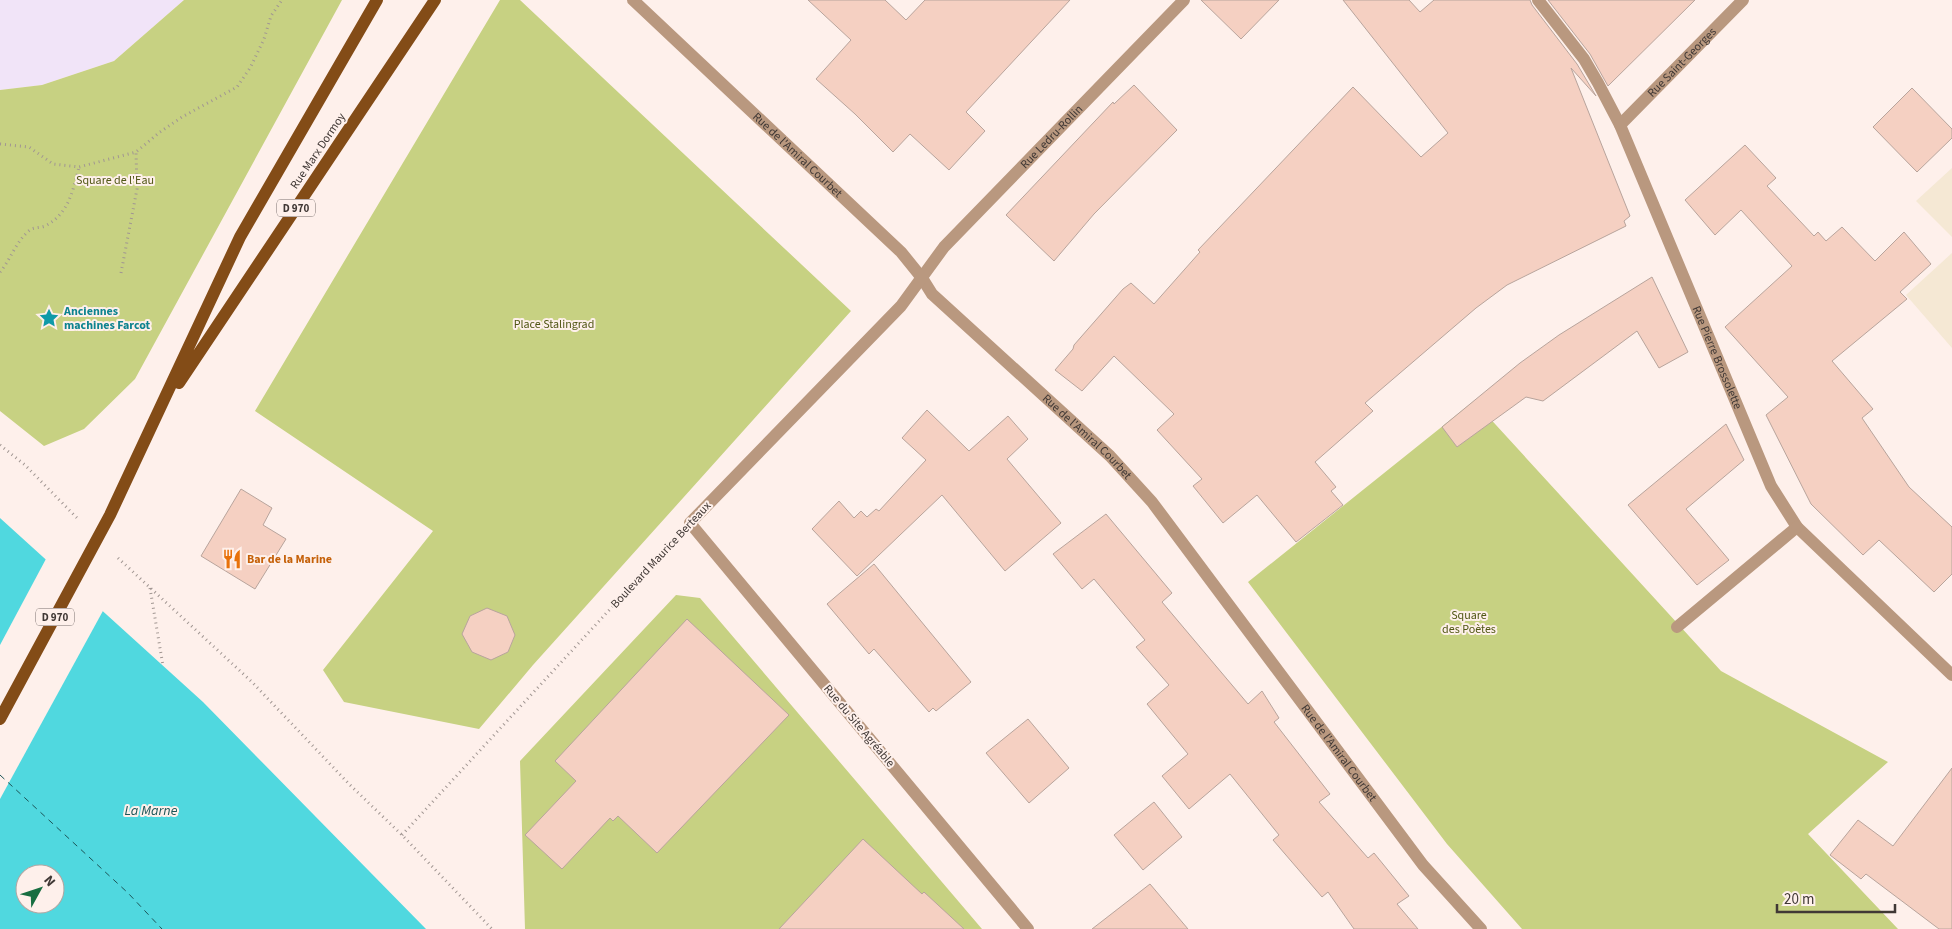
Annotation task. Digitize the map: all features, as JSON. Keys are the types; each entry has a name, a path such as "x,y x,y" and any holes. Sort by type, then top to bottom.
{"main road":[{"name":"Rue Marx Dormoy","path":"0,719 110,515 240,237 377,0"},
{"name":"Rue Marx Dormoy","path":"156,417 435,0"}],"street":[{"name":"Rue de l'Amiral Courbet","path":"633,0 901,252 932,294 1110,456 1152,502 1423,865 1481,929"},
{"name":"Rue Ledru-Rollin","path":"922,278 944,247 1184,0"},
{"name":"Rue Pierre Brossolette","path":"1538,0 1584,59 1620,125 1771,486 1797,526 1952,675"},
{"name":"Rue Saint-Georges","path":"1620,125 1743,0"},
{"name":"Boulevard Maurice Berteaux","path":"690,522 901,306 922,278"},
{"name":"Rue du Site Agréable","path":"690,522 1028,929"},
{"path":"1677,627 1797,526"}],"path":[{"path":"0,144 29,147 53,164 79,167 136,152 182,117 237,87 250,68 271,16 282,0"},
{"path":"122,273 138,189 136,152"},
{"path":"0,272 16,245 31,229 45,226 63,213 73,192 79,167"},
{"path":"0,445 25,464 83,523"},
{"name":"Boulevard Maurice Berteaux","path":"402,834 690,522"},
{"path":"116,556 252,682 349,784 402,834 492,929"},
{"path":"150,588 163,666"}],"shaded area":[{"path":"0,0 184,0 114,61 42,85 0,90"},
{"path":"1952,168 1952,237 1916,201"},
{"path":"1952,253 1952,348 1906,295"}],"green space":[{"name":"Square de l'Eau","path":"184,0 342,0 135,379 84,429 44,446 0,411 0,90 42,85 114,61"},
{"name":"Place Stalingrad","path":"500,0 520,0 851,311 533,665 479,729 344,702 323,670 433,531 255,411"},
{"name":"Square des Poètes","path":"1474,401 1721,671 1888,762 1808,834 1898,929 1522,929 1447,844 1248,582"},
{"path":"676,595 700,598 982,929 525,929 520,761"}],"water":[{"name":"La Marne","path":"0,518 203,702 426,929 0,929"}],"pier":[{"path":"47,557 104,609 0,799 0,645"}],"building":[{"path":"808,0 885,0 906,20 925,0 1070,0 966,112 985,131 949,170 910,134 893,152 816,79 851,40"},
{"path":"1201,0 1279,0 1241,39"},
{"path":"1343,0 1409,0 1420,12 1434,0 1530,0 1577,64 1596,96 1571,68 1630,216 1624,221 1626,226 1507,285 1476,308 1365,403 1373,411 1315,462 1336,487 1331,491 1343,505 1296,542 1257,495 1223,523 1193,486 1202,479 1157,430 1174,414 1114,356 1082,391 1055,370 1073,349 1074,345 1123,289 1131,283 1154,304 1200,252 1198,250 1353,87 1421,157 1448,133"},
{"path":"1548,0 1695,0 1608,86 1590,54"},
{"path":"1134,85 1177,130 1094,214 1054,261 1006,215 1113,102 1114,104"},
{"path":"1912,88 1952,129 1952,138 1917,172 1873,127"},
{"path":"1745,145 1776,178 1767,186 1814,236 1818,232 1826,241 1842,227 1875,261 1904,232 1931,264 1900,292 1907,299 1832,361 1873,409 1862,418 1909,487 1952,527 1952,574 1934,592 1879,540 1863,555 1811,504 1766,415 1788,397 1725,327 1792,266 1741,210 1715,235 1685,200"},
{"path":"1652,277 1688,352 1659,368 1637,331 1543,401 1526,397 1457,447 1442,427 1520,363 1559,335"},
{"path":"927,410 969,451 1008,416 1028,439 1007,459 1061,523 1005,571 942,495 857,576 812,529 839,501 854,518 861,511 867,517 876,509 879,511 926,460 902,438"},
{"path":"1726,424 1744,460 1686,509 1729,560 1697,585 1628,505"},
{"path":"241,489 272,508 263,525 286,539 255,589 201,556"},
{"path":"1106,514 1172,593 1162,602 1248,704 1262,691 1279,718 1274,722 1330,794 1319,802 1368,858 1374,853 1409,896 1397,904 1418,929 1354,929 1328,892 1322,897 1273,840 1279,835 1230,774 1189,809 1162,776 1188,754 1147,704 1169,685 1136,647 1145,640 1094,579 1082,589 1053,554"},
{"path":"874,564 971,682 936,711 933,708 929,712 874,649 869,654 827,604"},
{"path":"487,608 507,616 515,635 508,652 491,660 472,652 462,634 470,616"},
{"path":"687,619 789,715 657,853 618,816 613,821 610,818 562,869 525,835 576,781 555,761"},
{"path":"1028,719 1069,768 1029,803 986,753"},
{"path":"1952,768 1952,929 1939,929 1866,874 1861,879 1830,855 1858,820 1893,846"},
{"path":"1154,802 1182,837 1143,870 1114,835"},
{"path":"863,839 922,894 924,892 964,929 779,929"},
{"path":"1150,884 1188,929 1092,929"}],"ferry route":[{"path":"0,775 128,893 162,929"}],"place":[{"name":"Anciennes machines Farcot","path":"49,318"},
{"name":"Bar de la Marine","path":"232,559"}]}
